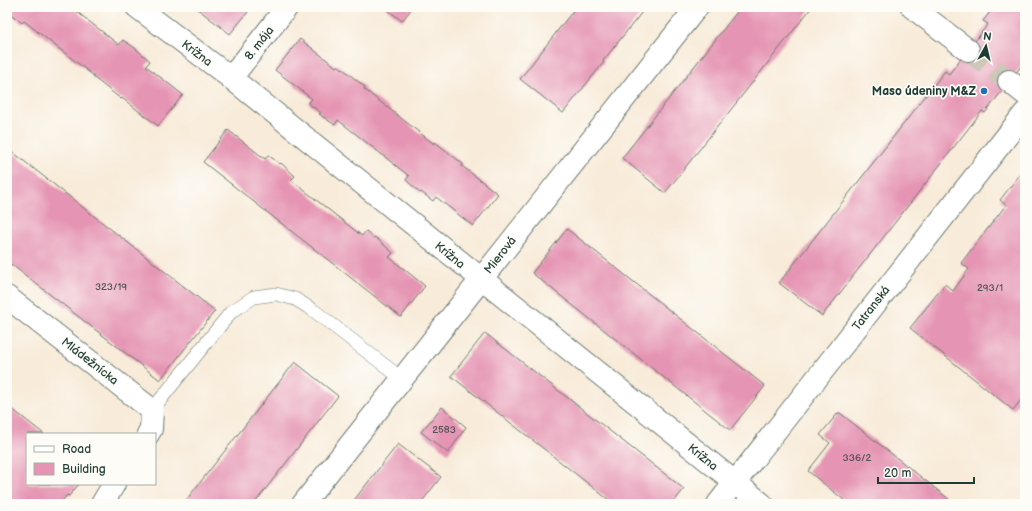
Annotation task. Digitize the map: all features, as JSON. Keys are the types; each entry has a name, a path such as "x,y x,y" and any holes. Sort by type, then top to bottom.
{"street":[{"name":"Krížna","path":"137,7 231,78 762,504"},
{"name":"8. mája","path":"231,78 287,7"},
{"name":"Mierová","path":"303,504 401,378 697,7"},
{"path":"912,7 968,50"},
{"name":"Tatranská","path":"718,504 1025,113"},
{"name":"Mládežnícka","path":"7,297 152,410"},
{"path":"149,433 151,429 152,410"},
{"path":"102,504 113,485"}],"lane":[{"path":"152,410 231,312 254,297 276,294 295,298 313,310 401,378"}],"building":[{"path":"7,7 71,7 119,45 123,40 135,48 150,61 146,66 183,95 158,126 122,98 121,99 24,21 22,23 7,11"},
{"path":"195,7 252,7 230,34"},
{"path":"384,7 413,7 402,21"},
{"path":"576,7 646,7 563,113 520,79"},
{"path":"741,7 812,7 665,193 622,158"},
{"path":"994,7 998,11 1001,7 1025,7 1025,61 985,113 982,111 822,316 779,283 945,71 949,74 975,41 988,24 983,21"},
{"path":"300,39 336,67 338,65 365,87 364,89 434,144 435,142 463,164 462,166 498,194 473,226 436,197 433,201 421,192 420,193 406,180 409,176 338,120 335,125 319,114 321,113 308,103 312,99 275,70"},
{"path":"228,130 265,159 268,155 280,164 281,163 295,176 291,180 362,236 366,231 374,238 375,237 393,253 389,257 425,286 401,317 203,162"},
{"path":"10,150 215,311 160,380 7,261 7,154"},
{"path":"1024,169 1025,395 1013,410 910,328 945,284 953,291 969,269 961,263 1006,205 1000,200"},
{"path":"567,229 765,386 730,430 532,273"},
{"path":"485,333 684,489 672,504 614,504 451,376"},
{"path":"295,362 338,396 254,504 183,504"},
{"path":"7,405 43,433 26,433 26,485 78,485 69,496 67,495 62,501 64,503 63,504 12,504 7,500"},
{"path":"442,407 466,427 448,453 421,432"},
{"path":"838,413 840,413 955,504 849,504 808,471 830,443 820,435"},
{"path":"398,444 441,477 420,504 351,504"}],"tunnel":[{"path":"968,50 1009,81"}],"place":[{"name":"Maso údeniny M&Z","path":"984,91"}]}
